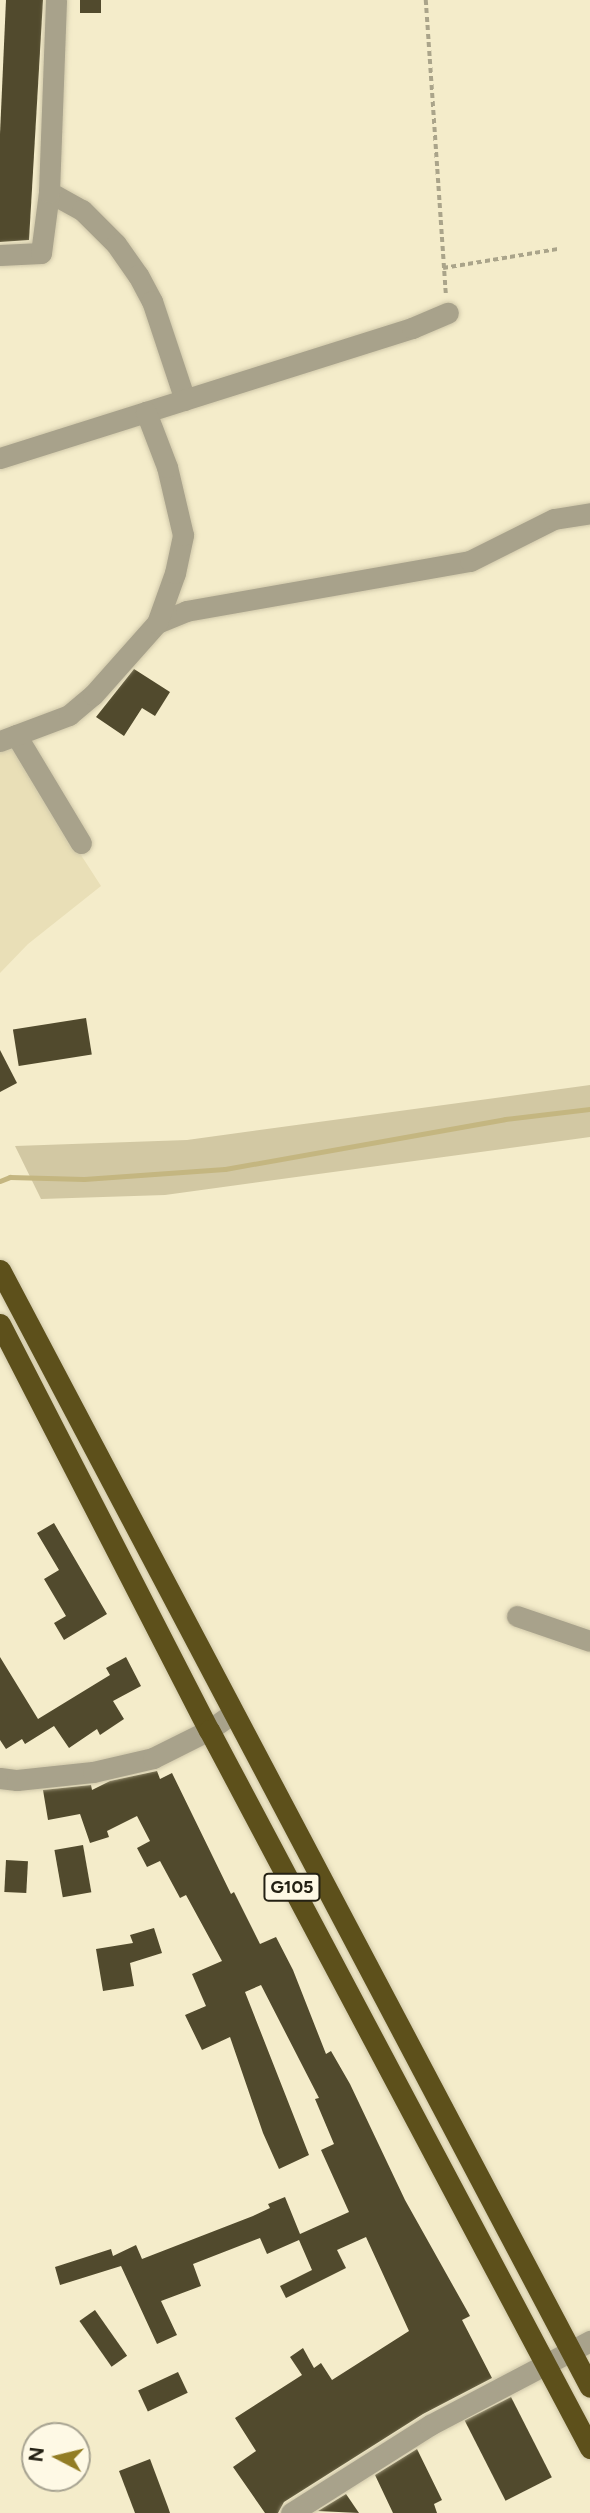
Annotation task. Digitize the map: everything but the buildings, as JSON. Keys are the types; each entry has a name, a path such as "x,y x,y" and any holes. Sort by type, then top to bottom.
{"highway":[{"name":"G105","path":"0,1270 590,2387"},
{"name":"G105","path":"0,1324 209,1730 590,2448"}],"street":[{"path":"0,256 41,253 49,192 56,0"},
{"path":"49,192 82,210 116,244 138,275 152,301 185,400"},
{"path":"0,458 448,313"},
{"path":"80,843 8,738 69,715 93,695 157,623 183,536 167,467 146,412"},
{"path":"157,623 186,611 470,561 554,519 590,513"},
{"path":"517,1616 590,1641"},
{"path":"0,1778 59,1776 153,1758 209,1730 233,1713"},
{"path":"291,2513 430,2425 590,2340"}],"path":[{"path":"426,0 448,313"},
{"path":"443,268 558,249"}],"shaded area":[{"path":"10,745 101,886 28,944 0,973 0,749"},
{"path":"590,1085 590,1137 165,1195 41,1199 15,1146 187,1140"}],"waterway":[{"path":"0,1181 10,1177 84,1179 225,1169 505,1119 590,1109"}]}
